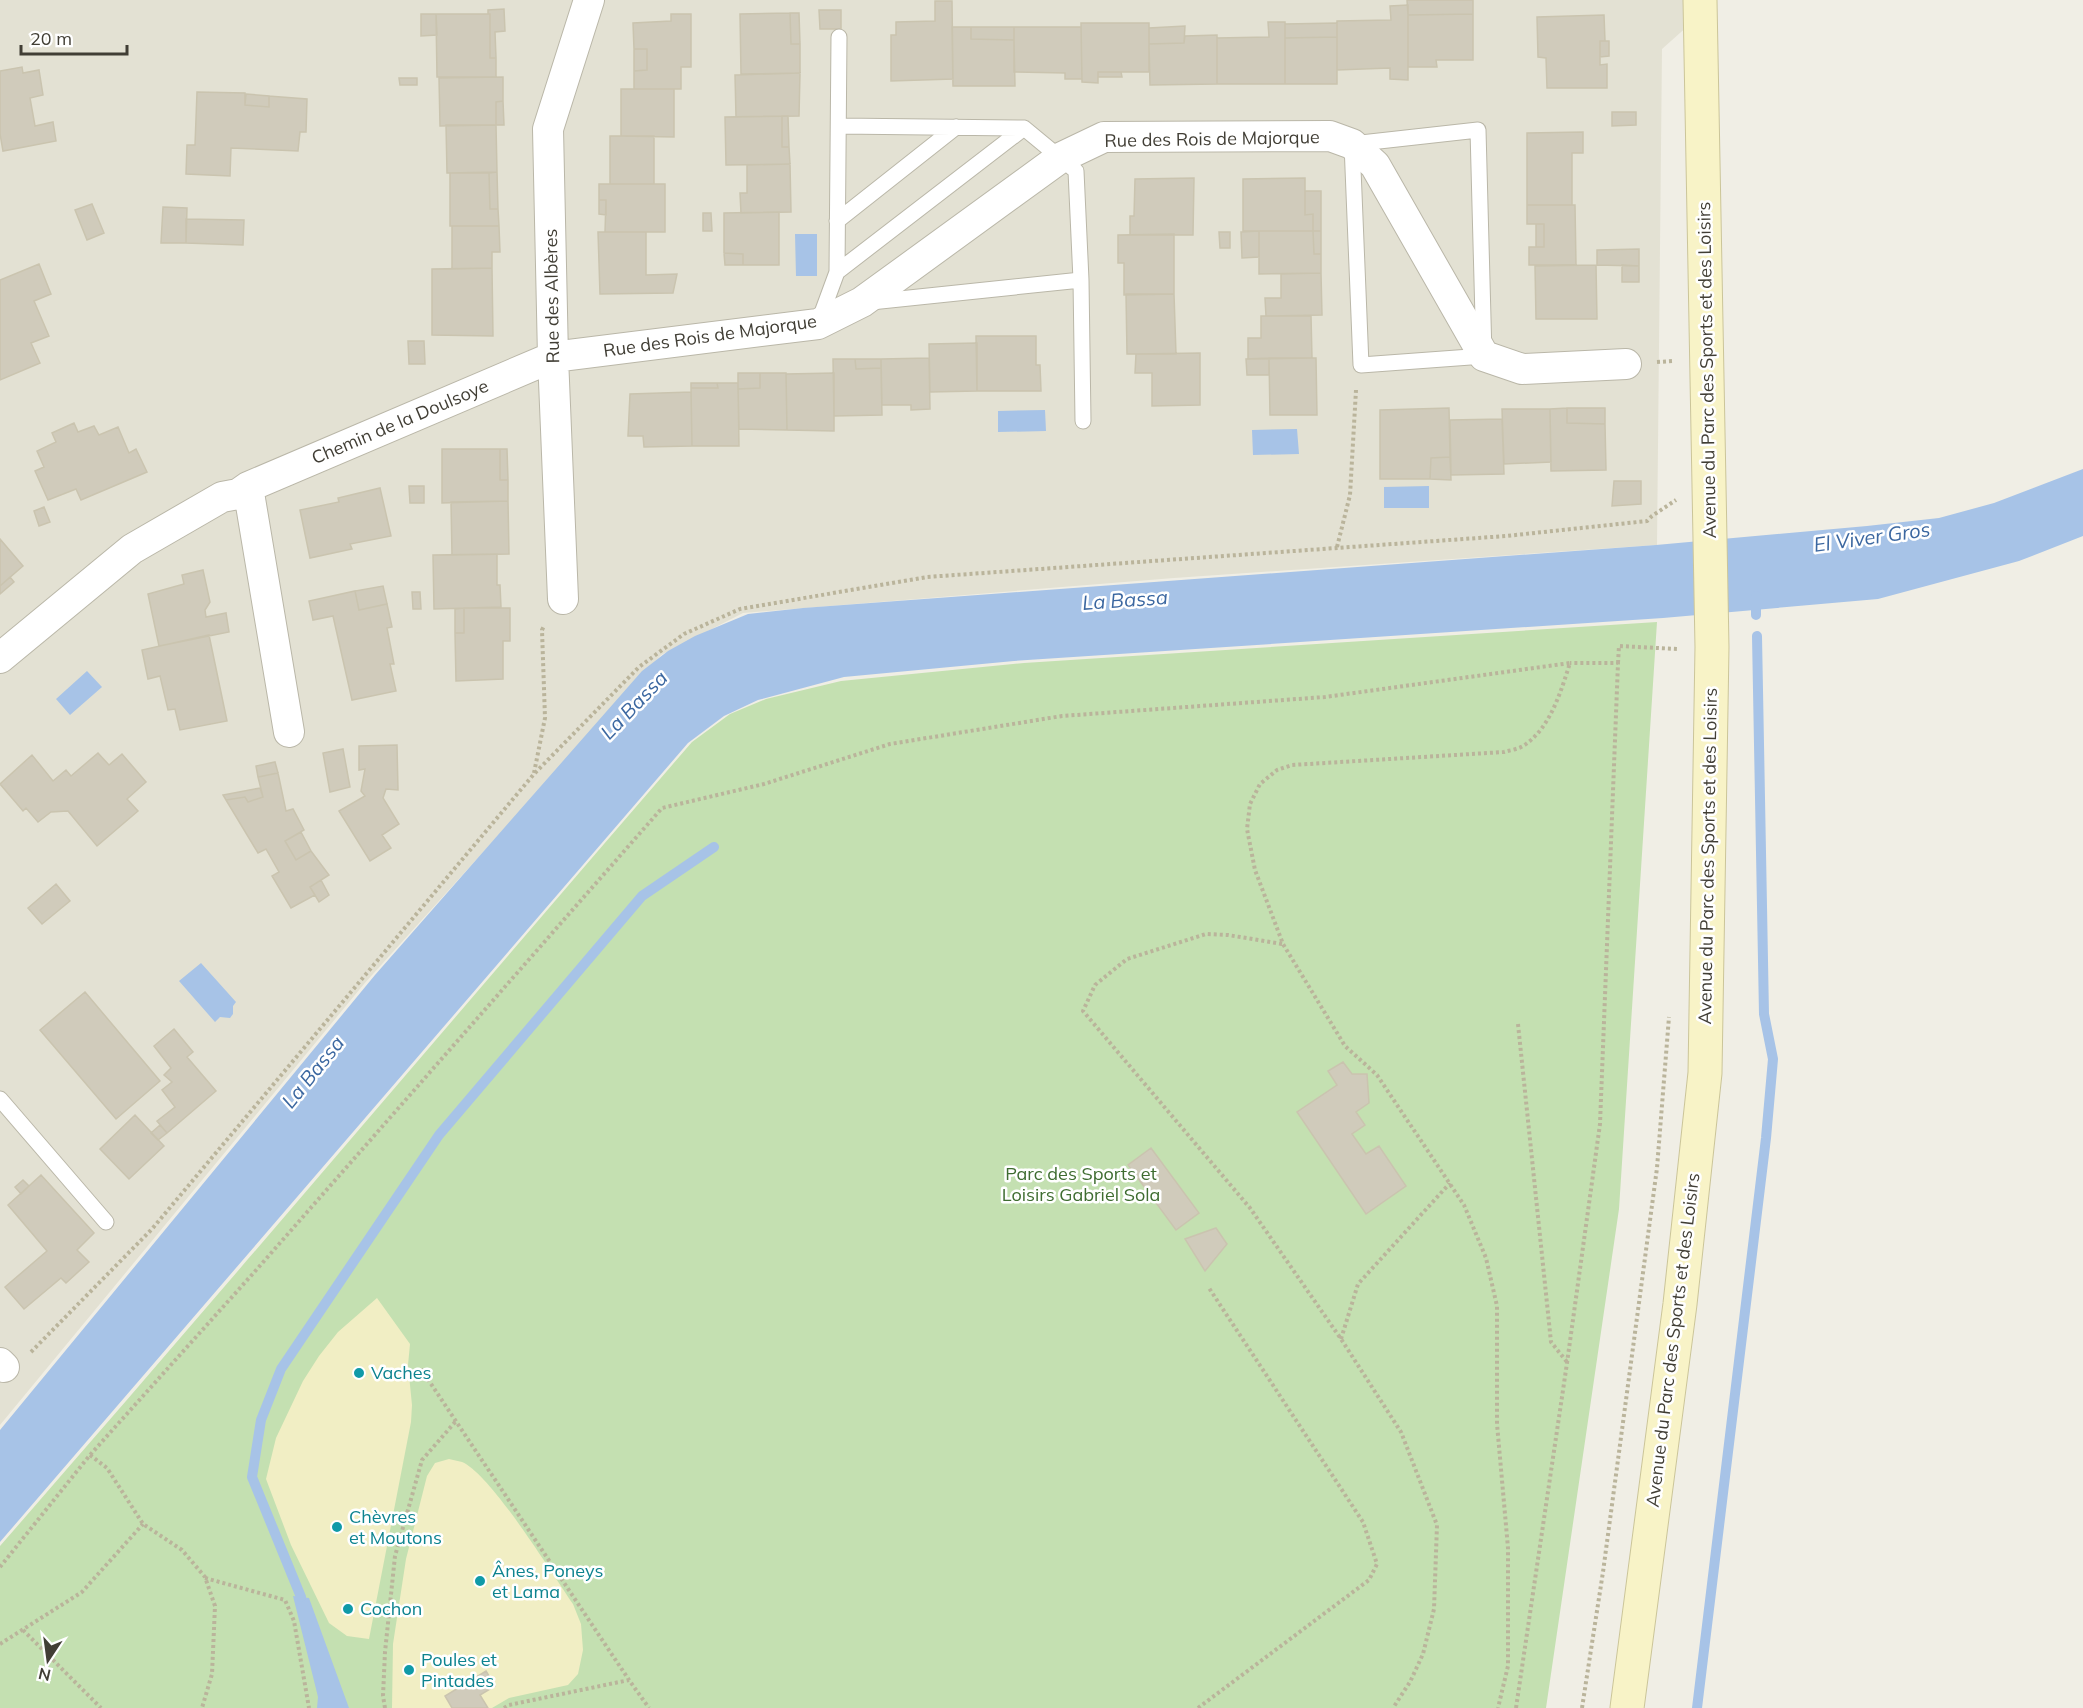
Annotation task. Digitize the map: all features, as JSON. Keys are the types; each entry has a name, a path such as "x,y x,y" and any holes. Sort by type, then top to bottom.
{"main road":[{"name":"Avenue du Parc des Sports et des Loisirs","path":"1627,1708 1680,1304 1705,1073 1697,648 1710,536 1700,0"}],"street":[{"name":"Rue des Albères","path":"563,599 553,357 548,129 589,0"},
{"name":"Rue des Rois de Majorque","path":"553,357 818,324 862,302 1060,158 1104,137 1330,136 1352,144 1375,165 1484,356"},
{"path":"1484,356 1522,369 1626,364"},
{"name":"Chemin de la Doulsoye","path":"0,658 132,549 222,497 238,494 248,487 553,357"},
{"path":"248,487 289,732"}],"lane":[{"path":"818,324 837,272 840,37"},
{"path":"839,126 1024,128 1076,171 1081,280 1083,421"},
{"path":"837,220 956,127"},
{"path":"837,272 1024,128"},
{"path":"1478,130 1484,356 1361,365 1352,144 1478,130"},
{"path":"862,302 1081,280"},
{"path":"0,1099 106,1222"}],"path":[{"path":"1337,547 1350,495 1356,387 1361,365"},
{"path":"11,1362 152,1229 534,774 639,667 684,634 740,609 927,576 1506,536 1647,521 1679,498"},
{"path":"534,774 545,718 542,630 563,599"},
{"path":"1516,1708 1600,1124 1619,646 1697,648"},
{"path":"0,1567 90,1455 258,1268 662,808 764,784 890,744 1062,716 1325,697 1570,663 1618,663"},
{"path":"1498,1708 1508,1666 1508,1548 1497,1424 1497,1306 1486,1258 1464,1205 1450,1183 1377,1075 1345,1046 1283,944 1255,870 1247,829 1250,804 1260,784 1277,770 1292,765 1504,752 1524,746 1542,729 1561,692 1570,663"},
{"path":"1283,944 1228,935 1206,934 1127,959 1095,985 1083,1011 1250,1208 1341,1339 1401,1432 1437,1525 1434,1609 1423,1654 1410,1682 1393,1708"},
{"path":"1582,1708 1605,1560 1657,1168 1669,1016"},
{"path":"1518,1024 1551,1342 1567,1363"},
{"path":"1341,1339 1358,1284 1450,1183"},
{"path":"1198,1708 1369,1580 1377,1564 1364,1522 1209,1288"},
{"path":"421,1369 649,1708"},
{"path":"385,1708 383,1696 385,1652 395,1556 422,1460 456,1421"},
{"path":"90,1455 107,1468 143,1524 182,1550 205,1577 215,1606 212,1674 202,1708"},
{"path":"0,1644 82,1592 143,1524"},
{"path":"205,1577 285,1600 294,1621 309,1708"},
{"path":"22,1630 100,1708"},
{"path":"504,1708 509,1705 629,1680"}],"shaded area":[{"path":"0,0 1717,0 1662,49 1657,545 1174,578 743,613 661,655 364,984 0,1425"}],"green space":[{"name":"Parc des Sports et Loisirs Gabriel Sola","path":"1657,622 1619,1209 1546,1708 0,1708 0,1546 692,742 730,714 766,699 841,681 1024,663"}],"sand":[{"path":"377,1298 410,1344 408,1365 412,1405 411,1422 369,1639 347,1636 329,1623 291,1545 266,1479 276,1438 303,1381 338,1332"},
{"name":"Ânes, Poneys et Lama","path":"449,1459 462,1462 489,1485 573,1604 581,1624 583,1650 578,1674 568,1685 509,1698 492,1708 392,1708 393,1644 406,1559 427,1476 435,1463"}],"water":[{"path":"795,234 817,234 817,276 796,276"},
{"path":"1045,410 1046,431 998,432 998,411"},
{"path":"1297,429 1299,454 1253,455 1252,430"},
{"path":"2083,469 2083,536 2019,561 1878,599 1663,618 1014,661 844,677 758,700 724,716 688,743 0,1542 0,1430 375,975 642,671 668,651 695,636 748,614 803,608 1656,545 1939,518 1994,503"},
{"path":"1429,486 1429,508 1384,508 1384,487"},
{"path":"87,671 102,687 70,715 56,699"},
{"path":"201,963 236,1002 230,1018 220,1017 215,1022 179,981"},
{"path":"293,1596 309,1598 349,1708 317,1708 318,1697"}],"building":[{"path":"1407,0 1473,0 1473,14 1408,15"},
{"path":"935,1 952,1 953,79 891,81 891,35 896,35 896,22 935,21"},
{"path":"1408,5 1408,80 1390,79 1390,68 1337,70 1337,21 1391,20 1390,6"},
{"path":"504,9 505,31 495,32 496,58 490,58 490,14 488,10"},
{"path":"819,10 841,10 841,29 820,29"},
{"path":"790,13 791,44 800,44 800,73 741,74 740,14"},
{"path":"790,13 799,13 800,44 791,44"},
{"path":"421,14 436,14 437,35 421,36"},
{"path":"436,14 490,14 490,58 496,58 496,77 437,77"},
{"path":"671,14 691,14 691,67 681,67 681,89 634,89 634,71 647,70 647,49 634,49 633,23 671,21"},
{"path":"1473,14 1473,60 1436,60 1437,67 1408,67 1408,15"},
{"path":"1604,15 1605,41 1600,41 1600,65 1607,64 1607,88 1547,88 1546,58 1538,57 1537,17"},
{"path":"1268,22 1285,22 1285,84 1217,84 1217,38 1269,37"},
{"path":"1081,23 1149,23 1149,72 1098,72 1098,83 1082,82"},
{"path":"1337,23 1337,37 1285,38 1285,24"},
{"path":"1185,26 1184,43 1149,44 1149,28"},
{"path":"952,27 971,27 971,39 1014,40 1015,86 953,86"},
{"path":"971,27 1014,27 1014,40 971,39"},
{"path":"1014,27 1081,27 1082,79 1065,79 1065,73 1014,72"},
{"path":"1217,35 1217,84 1150,85 1149,44 1184,43 1185,36"},
{"path":"1337,37 1337,84 1285,84 1285,38"},
{"path":"1600,41 1609,41 1609,56 1600,57"},
{"path":"634,49 647,49 647,70 634,71"},
{"path":"22,67 23,73 39,70 43,95 30,98 35,126 53,122 56,141 3,151 0,134 0,71"},
{"path":"1098,72 1121,72 1122,77 1098,77"},
{"path":"800,73 799,116 736,117 735,75"},
{"path":"503,77 503,101 496,102 496,125 440,126 439,78"},
{"path":"399,78 417,78 417,85 400,85"},
{"path":"621,89 674,89 674,137 621,136"},
{"path":"197,92 245,93 245,105 269,107 269,96 307,99 306,132 300,132 298,151 231,148 230,176 186,174 187,145 195,145"},
{"path":"246,94 269,96 269,107 245,105"},
{"path":"503,101 504,125 496,125 496,102"},
{"path":"1612,112 1636,112 1636,125 1612,126"},
{"path":"782,116 782,147 789,147 790,164 726,165 725,117"},
{"path":"782,116 788,116 789,147 782,147"},
{"path":"446,125 496,125 497,172 447,173"},
{"path":"1583,132 1583,153 1572,153 1572,205 1527,205 1527,133"},
{"path":"610,136 654,136 654,184 610,184"},
{"path":"790,164 791,212 741,213 740,193 747,193 747,165"},
{"path":"497,172 498,209 490,209 489,173"},
{"path":"450,173 489,173 490,209 498,209 499,226 450,226"},
{"path":"1194,178 1193,235 1130,235 1130,216 1134,216 1135,179"},
{"path":"1305,178 1305,215 1313,214 1313,231 1243,231 1243,179"},
{"path":"599,184 665,184 665,232 605,232 606,200 599,200"},
{"path":"1305,191 1321,191 1321,231 1313,231 1313,214 1305,215"},
{"path":"599,200 606,200 606,215 599,214"},
{"path":"92,204 104,233 87,240 75,210"},
{"path":"1527,205 1575,205 1576,265 1529,265 1529,247 1544,247 1544,224 1527,224"},
{"path":"163,207 187,208 186,243 161,243"},
{"path":"779,212 779,265 743,265 743,254 724,253 724,213"},
{"path":"703,213 711,213 712,231 703,231"},
{"path":"186,219 244,220 243,245 186,243"},
{"path":"1536,224 1544,224 1544,247 1536,247"},
{"path":"452,226 499,226 500,252 492,252 492,268 452,269"},
{"path":"1259,231 1313,231 1314,254 1321,254 1321,273 1259,274"},
{"path":"1259,231 1259,257 1242,258 1241,232"},
{"path":"1313,231 1321,231 1321,254 1314,254"},
{"path":"598,232 646,232 646,275 677,274 673,293 600,294"},
{"path":"1219,232 1230,232 1230,248 1220,248"},
{"path":"1174,234 1174,294 1124,295 1124,263 1118,263 1118,235"},
{"path":"1639,249 1639,266 1597,265 1597,250"},
{"path":"724,253 743,254 743,265 725,265"},
{"path":"39,264 51,294 34,301 49,336 31,343 40,363 0,380 0,280"},
{"path":"1596,265 1597,319 1536,319 1535,266"},
{"path":"1622,265 1639,266 1639,282 1622,282"},
{"path":"492,268 493,336 432,335 432,269"},
{"path":"1321,273 1322,315 1266,316 1265,298 1281,298 1281,274"},
{"path":"1126,294 1174,294 1176,354 1127,354"},
{"path":"1261,316 1311,316 1312,358 1248,359 1248,338 1261,338"},
{"path":"976,336 1036,336 1036,365 1040,365 1041,391 977,391"},
{"path":"408,341 424,341 425,364 409,364"},
{"path":"977,343 977,391 930,392 929,344"},
{"path":"1200,353 1200,405 1152,406 1152,373 1135,373 1136,354"},
{"path":"929,358 930,409 911,410 911,405 882,405 881,359"},
{"path":"1269,358 1269,375 1247,375 1246,359"},
{"path":"1269,358 1316,358 1317,415 1270,415"},
{"path":"833,359 855,359 856,369 881,368 882,415 834,416"},
{"path":"855,359 881,359 881,368 856,369"},
{"path":"738,373 760,373 760,388 738,389"},
{"path":"760,373 786,373 787,430 739,429 738,389 760,388"},
{"path":"834,373 834,431 787,430 786,374"},
{"path":"691,383 717,383 718,388 691,388"},
{"path":"717,383 738,383 739,446 692,446 691,388 718,388"},
{"path":"691,392 692,446 644,447 643,436 628,436 630,394"},
{"path":"1449,408 1450,457 1431,458 1430,479 1380,479 1380,410"},
{"path":"1567,408 1605,408 1605,424 1567,423"},
{"path":"1567,408 1567,423 1605,424 1606,470 1551,471 1550,409"},
{"path":"1502,409 1550,409 1551,462 1504,464"},
{"path":"1502,419 1504,474 1451,475 1450,420"},
{"path":"74,423 78,432 94,426 99,435 118,427 129,453 136,449 147,472 81,500 76,489 48,500 35,471 44,467 37,451 56,442 52,433"},
{"path":"442,449 500,449 500,480 508,480 508,501 442,503"},
{"path":"500,449 507,449 508,480 500,480"},
{"path":"1450,457 1451,480 1430,479 1431,458"},
{"path":"1614,481 1641,481 1641,504 1612,506"},
{"path":"409,486 424,486 424,503 410,503"},
{"path":"380,488 391,536 350,544 352,549 310,558 300,510 339,502 338,498"},
{"path":"508,501 509,554 452,555 451,502"},
{"path":"44,507 50,522 39,526 34,511"},
{"path":"0,539 23,566 0,586"},
{"path":"497,554 497,585 500,585 501,607 434,609 433,555"},
{"path":"203,570 210,602 205,610 206,617 226,613 229,632 159,646 148,594 184,584 182,575"},
{"path":"10,577 14,582 0,594 0,586"},
{"path":"383,586 387,604 359,610 355,591"},
{"path":"355,591 359,610 387,604 392,627 387,628 394,664 390,664 396,691 352,700 333,616 313,620 309,601"},
{"path":"412,592 420,592 421,609 413,609"},
{"path":"464,608 510,608 510,641 503,641 503,679 456,681 455,633 464,633"},
{"path":"464,608 464,633 455,633 455,609"},
{"path":"209,635 227,721 180,730 175,709 168,710 160,676 148,679 142,650"},
{"path":"397,745 398,790 386,789 383,798 399,824 382,835 391,848 370,861 339,811 365,796 361,791 365,769 359,770 359,746"},
{"path":"343,749 350,787 330,792 323,753"},
{"path":"98,753 109,765 122,754 146,782 127,799 138,811 97,846 68,811 51,812 38,822 26,808 23,811 0,784 32,755 53,781 66,770 71,776"},
{"path":"275,762 278,773 258,777 256,766"},
{"path":"278,773 286,811 293,809 304,830 285,841 296,860 311,851 329,875 310,887 315,895 291,908 272,876 279,872 266,849 258,853 226,800 245,797 248,802 263,797 258,777"},
{"path":"260,788 263,797 248,802 245,797 226,800 223,795"},
{"path":"301,832 311,851 296,860 285,841"},
{"path":"321,880 329,895 319,902 310,887"},
{"path":"56,884 70,901 42,924 28,908"},
{"path":"85,992 160,1081 116,1119 40,1030"},
{"path":"174,1029 193,1052 187,1057 216,1091 167,1133 157,1121 175,1107 162,1090 172,1082 164,1075 171,1068 154,1046"},
{"path":"1343,1062 1352,1074 1367,1074 1369,1103 1356,1112 1365,1125 1352,1134 1366,1154 1379,1146 1406,1186 1366,1214 1297,1112 1337,1085 1328,1071"},
{"path":"135,1115 164,1146 129,1179 100,1149"},
{"path":"160,1125 167,1133 158,1140 151,1133"},
{"path":"1151,1148 1199,1213 1176,1230 1128,1165"},
{"path":"41,1175 94,1233 77,1250 89,1262 66,1283 61,1278 24,1309 5,1287 47,1251 8,1205"},
{"path":"23,1180 29,1186 21,1194 15,1187"},
{"path":"1216,1228 1227,1244 1205,1271 1185,1239"},
{"path":"486,1671 495,1686 480,1695 488,1708 452,1708 445,1696"}],"waterway":[{"path":"1756,596 1756,615"},
{"path":"1697,1708 1766,1138 1773,1059 1764,1014 1757,636"},
{"path":"301,1597 252,1477 261,1420 281,1369 439,1135 642,896 714,847"}],"place":[{"name":"Vaches","path":"359,1373"},
{"name":"Chèvres et Moutons","path":"337,1527"},
{"name":"Ânes, Poneys et Lama","path":"480,1581"},
{"name":"Cochon","path":"348,1609"},
{"name":"Poules et Pintades","path":"409,1670"}],"water label":[{"name":"El Viver Gros","path":"1872,537"},
{"name":"La Bassa","path":"1125,600"},
{"name":"La Bassa","path":"634,705"},
{"name":"La Bassa","path":"313,1072"}]}
